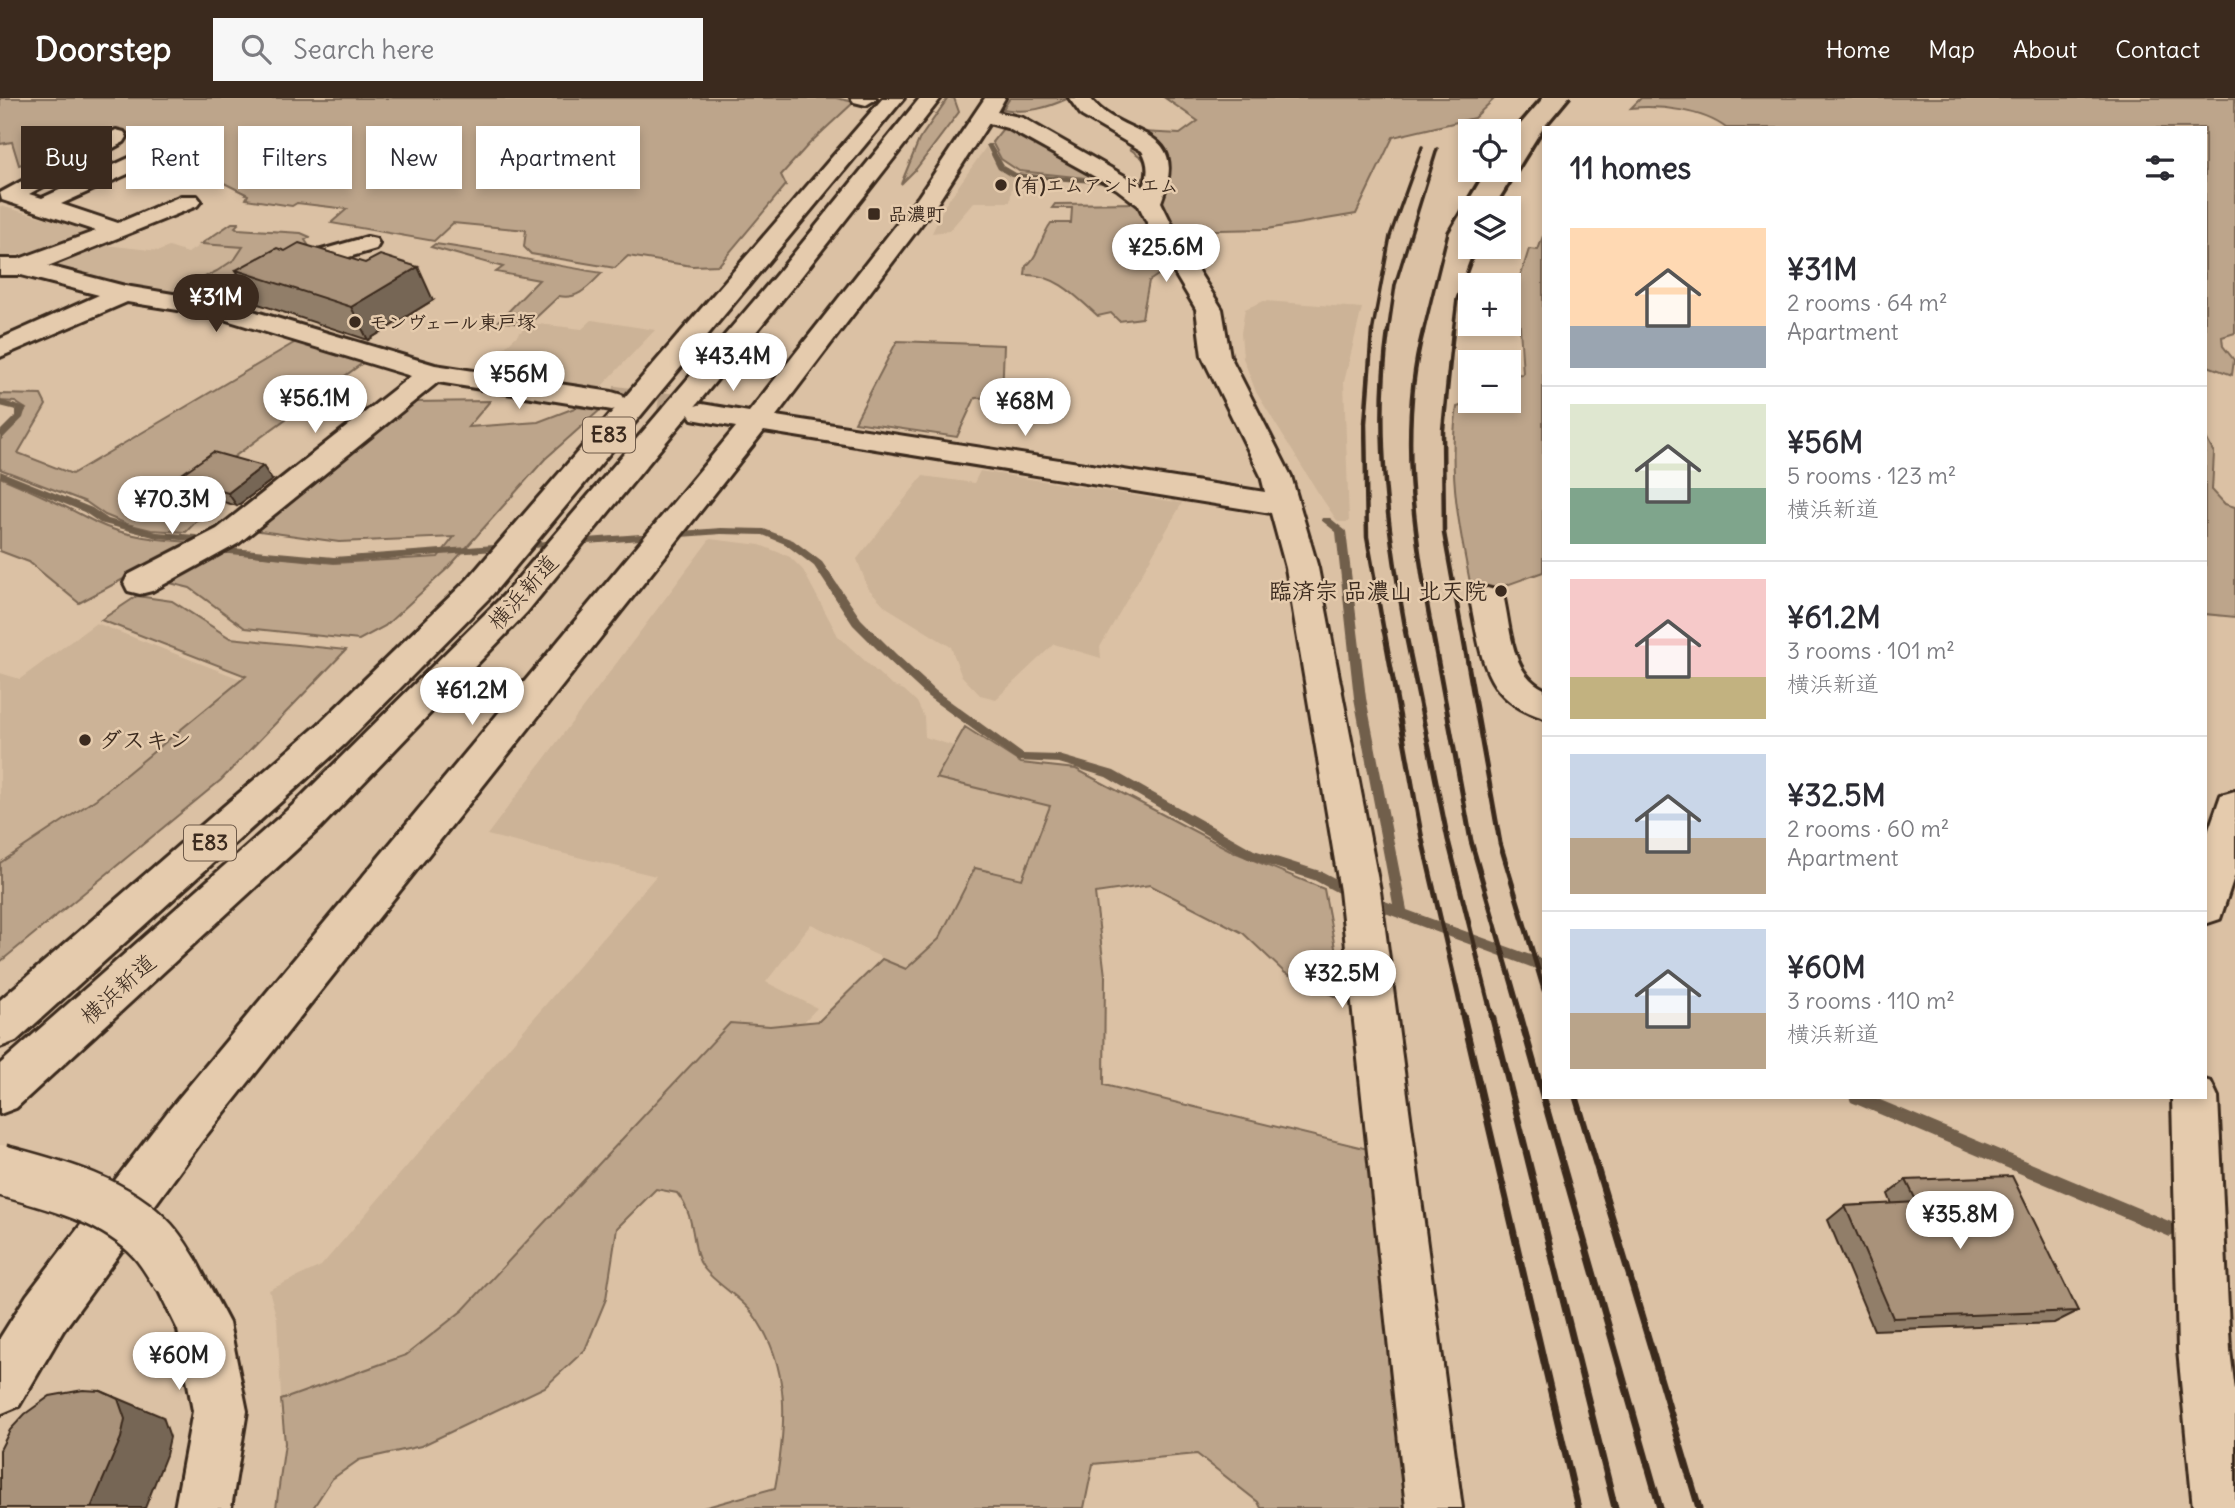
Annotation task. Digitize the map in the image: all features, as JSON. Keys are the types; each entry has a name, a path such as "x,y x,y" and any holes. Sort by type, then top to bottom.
{"main road":[{"name":"横浜新道","path":"0,1027 332,734 480,587 894,98"},
{"name":"横浜新道","path":"0,1093 307,816 515,604 791,274 931,98"},
{"path":"1079,98 1084,108 1096,116 1152,146 1157,157 1157,187 1149,202"},
{"path":"0,1387 45,1313 185,1126 758,421 928,200 990,106 1125,184 1149,202 1171,247 1209,309 1216,356 1276,477 1302,568 1360,891 1434,1508"},
{"path":"116,137 10,195 119,232"},
{"path":"38,206 126,166"},
{"path":"11,267 119,232 189,201"},
{"path":"213,308 292,266 367,244"},
{"path":"11,267 124,294 213,308 432,373 612,401"},
{"path":"0,349 124,294"},
{"path":"140,583 228,536 432,373"},
{"path":"702,413 1284,505"},
{"path":"1487,600 1503,671 1518,692 1542,704"},
{"path":"2207,900 2235,807"},
{"path":"2195,1099 2204,1350 2221,1508"},
{"path":"0,1170 77,1193 114,1210 152,1239 175,1273 203,1323 220,1411 203,1508"}],"shaded area":[{"path":"0,98 836,98 854,102 809,144 781,175 786,185 719,265 692,266 628,256 615,268 531,254 524,247 526,230 453,223 434,241 331,223 347,209 297,203 292,206 246,199 248,195 224,183 224,126 126,126 126,132 112,131 112,126 21,126 19,165 12,142 0,144"},
{"path":"948,98 954,98 959,112 916,169 901,184 919,140"},
{"path":"1010,98 1069,98 1037,109 1003,109"},
{"path":"1165,98 1495,98 1474,118 1458,119 1458,122 1393,137 1356,214 1267,229 1173,231 1138,182 1151,172 1142,158 1130,149 1142,132 1180,134 1198,121"},
{"path":"1641,98 2235,98 2235,333 2222,337 2223,346 2234,360 2232,375 2207,366 2207,126 1723,126 1705,117 1680,110 1631,108"},
{"path":"1005,126 1113,181 1019,171 1001,159 992,142"},
{"path":"986,147 993,161 1013,178 1010,202 974,202 949,231 932,233 945,205"},
{"path":"1141,203 1180,272 1161,273 1149,281 1142,318 1119,321 1111,313 1098,316 1056,282 1036,275 1025,275 1026,266 1034,258 1051,223 1071,223 1072,208 1052,208 1055,204"},
{"path":"0,206 91,230 90,235 44,251 0,257"},
{"path":"232,223 239,223 235,227 238,229 301,233 310,237 305,240 315,255 216,303 173,293 235,259 243,247 201,244"},
{"path":"1542,239 1542,572 1473,597 1454,479 1457,407 1458,413 1521,413 1521,275 1529,249 1538,250"},
{"path":"96,244 159,251 169,247 188,253 201,244 244,247 235,259 217,271 173,293 120,286 46,266"},
{"path":"435,244 602,273 577,294 559,296 528,325 499,321 539,280 496,272 503,267 431,247"},
{"path":"1264,301 1362,308 1344,382 1349,522 1338,522 1256,392 1243,358 1241,333 1245,309"},
{"path":"592,320 655,330 601,387 477,374 530,323 582,329"},
{"path":"299,340 364,362 172,502 205,512 186,532 151,530 127,524 105,515 86,502 0,469 0,440 26,409 15,402 0,401 0,394 41,395 46,405 18,453 72,474"},
{"path":"897,341 1004,345 1002,397 975,398 957,437 855,422"},
{"path":"490,401 468,427 538,422 577,407 600,410 545,459 449,567 385,626 359,640 245,628 190,588 166,582 215,551 334,563 438,557 454,537 339,542 253,530 410,402"},
{"path":"2207,440 2214,453 2212,490 2225,504 2235,507 2235,617 2207,614"},
{"path":"980,471 1182,503 1100,647 1101,658 1054,644 996,699 980,695 961,675 951,647 886,607 868,588 857,559 923,476 974,483"},
{"path":"0,477 108,528 144,537 192,542 79,603 29,562 0,551"},
{"path":"710,539 760,545 790,557 803,570 838,636 891,685 904,690 917,702 924,717 925,737 954,746 936,778 1050,806 1021,879 975,868 939,939 906,969 811,924 766,982 817,1008 502,1342 362,1392 282,1414 277,1319 269,1290 321,1266 656,876 487,835"},
{"path":"137,596 172,601 230,638 346,650 221,780 0,962 0,863 96,799 246,676 101,620"},
{"name":"ダスキン","path":"96,623 243,680 96,799 0,863 0,673 20,679"},
{"path":"965,727 1021,763 1076,769 1234,852 1324,889 1345,1001 1285,973 1243,933 1150,885 1095,893 1105,976 1104,1085 1368,1149 1406,1508 1261,1508 1258,1502 1197,1454 1093,1464 1084,1508 703,1508 775,1488 783,1421 780,1377 766,1334 753,1314 714,1279 699,1260 684,1203 677,1193 656,1189 617,1228 606,1299 585,1350 545,1387 421,1446 359,1460 332,1479 313,1508 276,1508 285,1443 281,1400 406,1355 463,1310 730,1023 770,1026 819,1021 882,959 906,969 939,939 975,868 1022,879 1050,806 936,778"}],"building":[{"path":"299,243 365,263 380,255 418,267 351,307 236,270 277,248 285,251"},
{"path":"213,452 263,466 228,493 176,478"},
{"path":"2012,1176 2078,1311 1893,1318 1845,1206 1917,1202 1906,1180"},
{"path":"83,1390 101,1391 118,1399 125,1419 121,1438 91,1508 0,1508 0,1450 10,1430 25,1414 50,1396"}],"waterway":[{"path":"989,145 1001,167 1014,175 1120,183"},
{"path":"0,403 21,408 20,416 0,436"},
{"path":"0,474 88,510 104,521 157,535 196,538 218,550 334,560 721,531 764,532 789,542 818,564 857,622 892,657 932,694 1021,758 1059,759 1110,774 1250,854 1318,876 1358,897 1401,913"},
{"path":"1326,520 1341,531 1360,698 1401,913"},
{"path":"1401,913 1542,965"},
{"path":"1861,1099 2170,1229"}],"tunnel":[{"path":"612,401 702,413"}],"railway":[{"path":"1521,121 1541,98"},
{"path":"1547,126 1570,98"},
{"path":"1502,196 1542,132"},
{"path":"1372,333 1390,236 1422,147"},
{"path":"1388,333 1395,285 1437,149"},
{"path":"1423,333 1448,232 1478,182"},
{"path":"1453,333 1457,299 1472,259"},
{"path":"1372,331 1365,423 1367,537 1384,632"},
{"path":"1388,331 1382,407 1385,482 1406,632"},
{"path":"1423,331 1411,406 1411,482 1419,557 1432,632"},
{"path":"1453,331 1443,430 1444,533 1462,632"},
{"path":"1384,630 1422,839 1463,1016"},
{"path":"1405,630 1448,840 1492,1016"},
{"path":"1432,630 1471,841 1521,1016"},
{"path":"1462,630 1500,843 1542,983"},
{"path":"1463,1015 1578,1508"},
{"path":"1492,1015 1615,1508"},
{"path":"1520,1015 1542,1092"},
{"path":"1544,1099 1660,1508"},
{"path":"1577,1099 1699,1508"}],"place":[{"name":"(有)エムアンドエム","path":"1001,185"},
{"name":"品濃町","path":"874,214"},
{"name":"モンヴェール東戸塚","path":"355,322"},
{"name":"臨済宗 品濃山 北天院","path":"1501,591"},
{"name":"ダスキン","path":"85,740"}]}
